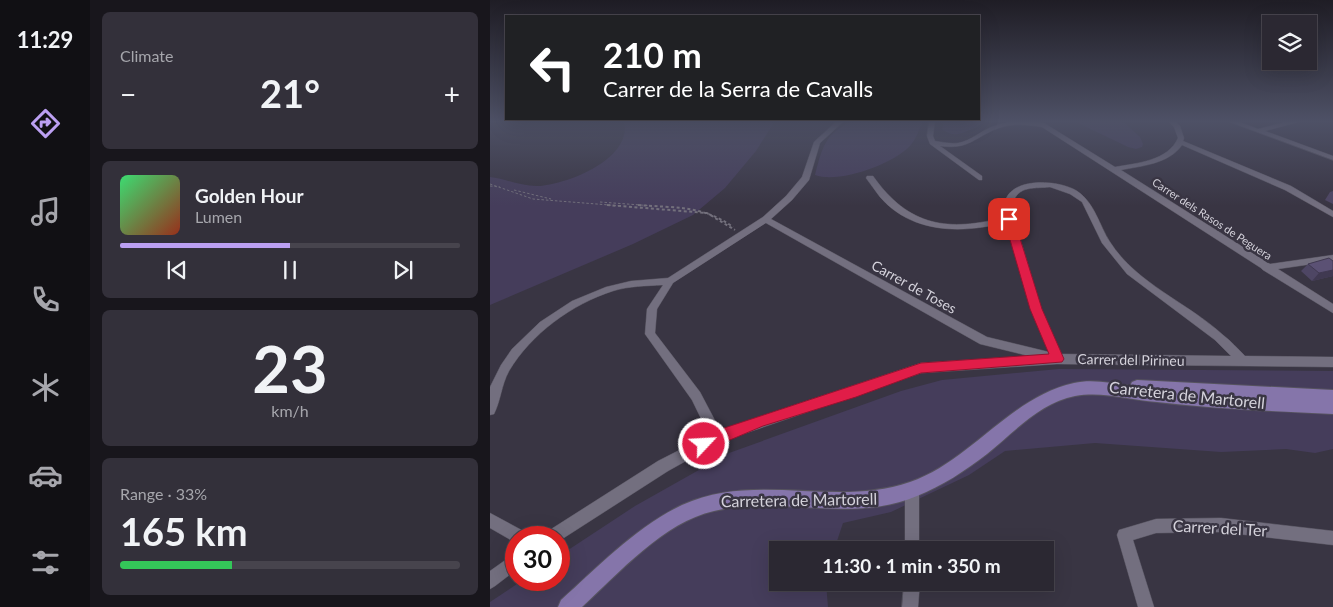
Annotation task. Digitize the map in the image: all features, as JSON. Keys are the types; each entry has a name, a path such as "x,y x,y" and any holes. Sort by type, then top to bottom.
{"main road":[{"path":"1109,387 1163,387 1333,396"},
{"name":"Carretera de Martorell","path":"568,607 656,532 674,519 699,507 739,498 850,502 885,498 912,490 961,464 1046,400 1063,392 1082,388 1109,387 1155,396 1333,408"}],"street":[{"path":"717,437 696,396 650,334 652,309 670,280 766,219 789,198 806,178 815,149"},
{"path":"940,149 979,178"},
{"name":"Carrer dels Rasos de Peguera","path":"1084,149 1266,268 1333,309"},
{"path":"1116,169 1164,157 1174,149"},
{"path":"1198,149 1288,188 1333,214"},
{"path":"1309,149 1333,158"},
{"path":"870,178 879,192 908,218 933,225 957,228 985,226 1009,219"},
{"path":"1057,359 1036,309 1009,219 1007,208 1010,197 1019,188 1050,185 1073,192 1085,201 1106,243 1130,272 1219,337 1243,362"},
{"name":"Carrer de Toses","path":"766,219 984,341 1057,359"},
{"path":"1266,268 1333,258"},
{"path":"490,410 496,385 510,360 538,331 572,305 609,289 646,282 670,280"},
{"name":"Carrer del Pirineu","path":"569,526 663,466 717,437 921,368 1057,359 1333,362"},
{"path":"912,490 912,541"},
{"path":"490,520 505,528"},
{"name":"Carrer del Ter","path":"1146,607 1124,535 1156,526 1221,525 1333,538"},
{"path":"490,581 505,569"},
{"path":"910,607 911,591"}],"path":[{"path":"490,185 533,198 707,213 742,235"}],"shaded area":[{"path":"617,149 757,149 725,188 693,215 633,244 490,305 490,177 540,186 581,175 609,158"},
{"path":"823,149 906,149 891,160 878,166 851,175 837,177 815,175"},
{"path":"1059,369 1333,371 1333,449 1315,453 1286,449 1221,452 1095,443 1005,451 969,475 891,512 843,523 837,541 769,541 769,591 827,591 828,607 490,607 490,602 506,591 570,591 570,549 635,506 729,453 901,391 942,380"}],"building":[{"path":"1329,258 1333,261 1333,270 1319,273 1308,264"}],"route":[{"path":"704,444 717,437 763,420 856,392 921,368 1057,359 1036,309 1009,219"}]}
